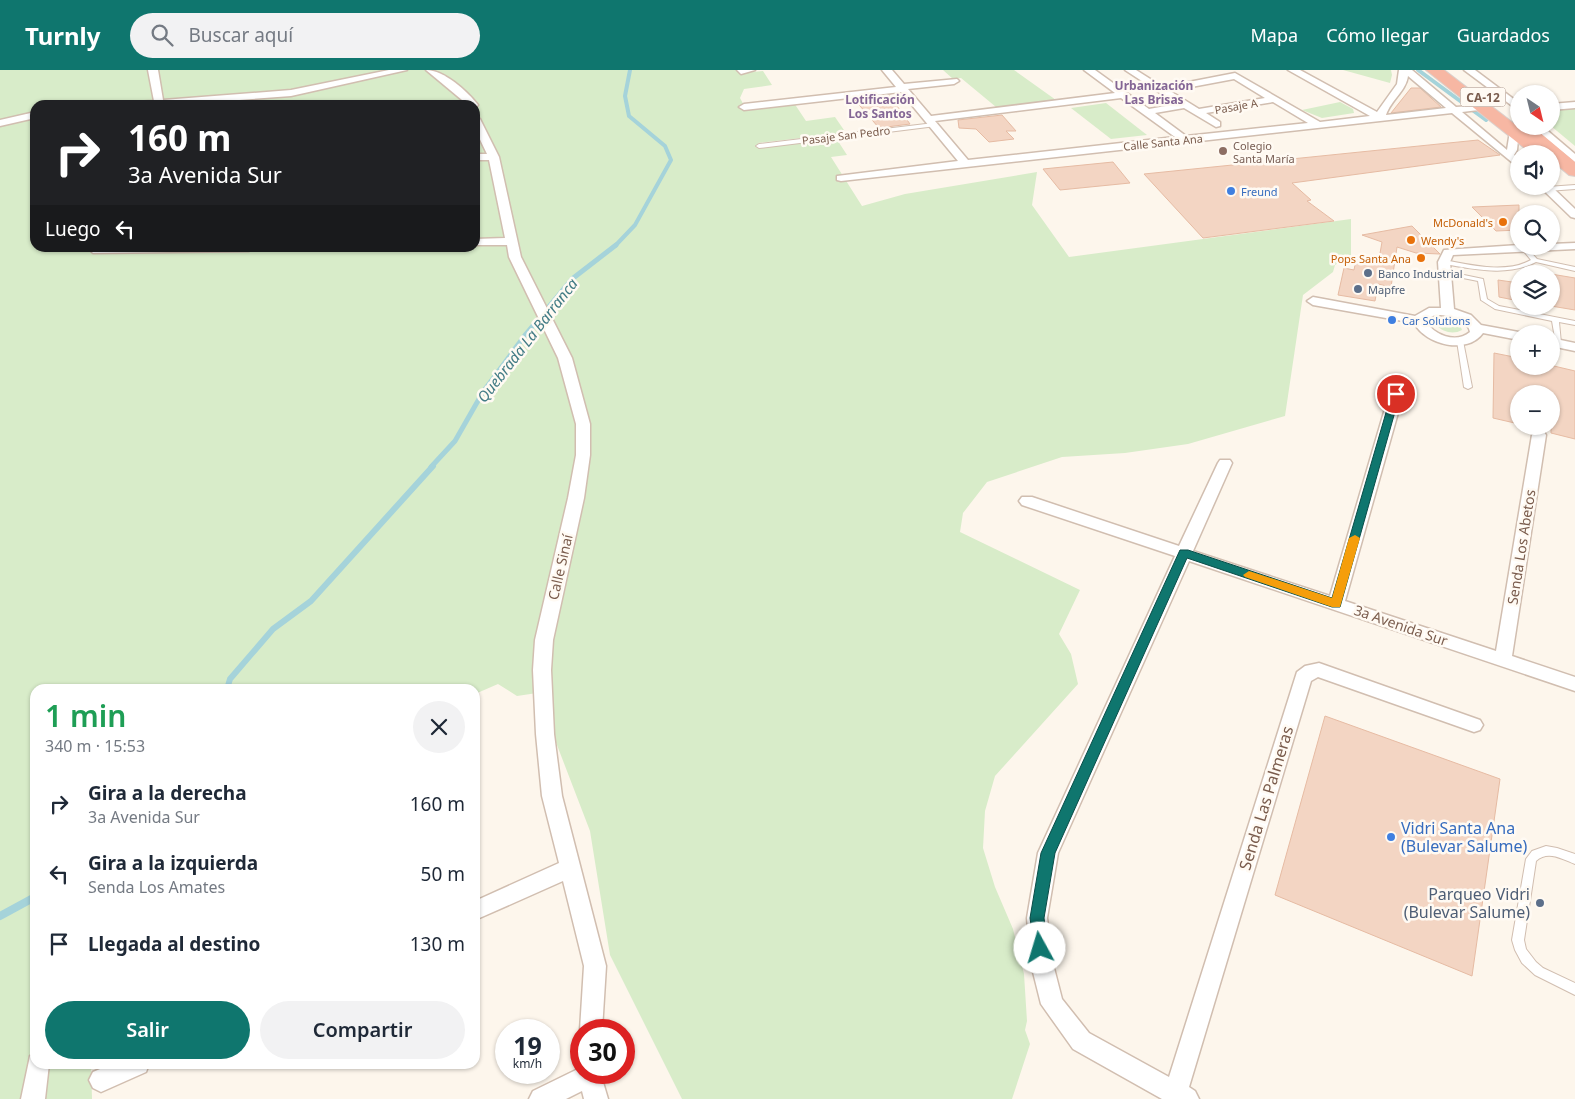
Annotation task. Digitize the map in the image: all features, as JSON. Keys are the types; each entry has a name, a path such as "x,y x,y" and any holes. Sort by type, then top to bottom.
{"highway":[{"name":"CA-12","path":"1434,70 1484,107 1510,122"},
{"name":"CA-12","path":"1447,70 1510,108"},
{"name":"CA-12","path":"1525,135 1535,145"},
{"name":"CA-12","path":"1528,135 1575,171"},
{"path":"1560,170 1575,186"}],"street":[{"path":"153,70 158,100"},
{"path":"203,100 291,94 402,70"},
{"path":"431,70 468,100"},
{"path":"887,70 966,163"},
{"path":"1089,70 1184,139"},
{"path":"1130,70 1216,124"},
{"path":"1200,70 1216,80"},
{"path":"1293,70 1380,118 1384,107 1402,84 1405,70 1508,156 1512,150 1516,135"},
{"path":"1469,70 1510,106"},
{"path":"1162,90 1235,76 1319,125"},
{"path":"744,107 954,81"},
{"path":"931,122 1123,95"},
{"name":"Pasaje A","path":"1197,112 1274,99"},
{"path":"1147,112 1185,105"},
{"path":"1560,106 1575,105"},
{"name":"Calle Santa Ana","path":"842,178 1484,107"},
{"path":"0,123 30,116"},
{"name":"Calle Sinaí","path":"480,128 494,156 515,257 565,358 583,424 583,455 576,498 544,640 542,670 545,734 552,796 595,966 592,1019"},
{"path":"1547,135 1575,159"},
{"path":"480,157 494,156"},
{"path":"1554,195 1575,214"},
{"path":"480,242 511,241"},
{"path":"1560,247 1575,246"},
{"path":"1448,312 1444,268 1448,252 1510,250"},
{"path":"1313,301 1419,320 1425,330 1432,334 1460,341 1474,337 1477,328"},
{"path":"1419,320 1426,313 1448,312 1468,319 1477,328 1510,334"},
{"path":"1560,344 1575,347"},
{"path":"1336,604 1396,394"},
{"name":"Senda Los Abetos","path":"1503,660 1539,435"},
{"path":"1179,1097 1081,1040 1052,1004 1042,964 1037,918 1048,853 1225,463"},
{"name":"3a Avenida Sur","path":"1027,500 1575,684"},
{"name":"Senda Las Palmeras","path":"1179,1097 1303,677 1311,671 1319,670 1474,725"},
{"path":"480,909 570,868"},
{"path":"33,1099 37,1069"},
{"path":"101,1080 126,1069"},
{"path":"541,1099 570,1084"},
{"path":"591,1084 596,1099"}],"lane":[{"name":"Pasaje San Pedro","path":"759,146 931,122"},
{"path":"1560,187 1575,186"},
{"path":"1530,255 1535,260 1575,269"},
{"path":"1444,268 1523,267 1535,260"},
{"path":"1444,268 1481,280 1484,300 1497,308 1575,323"},
{"path":"1555,319 1555,325"},
{"path":"1460,341 1468,387"},
{"path":"1575,859 1546,850 1538,852 1531,859 1518,940 1520,951 1527,963 1539,973 1575,989"}],"green space":[{"path":"0,70 742,70 742,73 763,71 772,85 744,89 740,98 746,109 794,103 806,121 835,117 846,133 758,143 759,147 836,138 847,155 831,157 862,206 905,194 1037,172 1032,205 1069,257 1351,219 1351,255 1335,265 1333,272 1303,295 1285,416 1188,444 1125,453 1062,457 987,482 963,513 960,532 1080,590 1059,634 1071,654 1078,684 995,776 985,811 983,848 995,887 1013,929 1024,974 1027,1021 1025,1030 1030,1044 1012,1099 682,1099 610,955 590,831 537,693 517,696 498,684 480,692 480,684 30,684 30,1069 91,1069 92,1099 0,1099"},
{"path":"943,70 1014,70 1056,100 996,107 961,78 953,79"},
{"path":"1343,70 1391,70 1392,75 1390,83"},
{"path":"1340,102 1353,109 1354,113 1322,118 1302,110"},
{"path":"1106,103 1147,135 1111,139 1071,108"},
{"path":"1575,108 1575,146 1560,134 1560,110"},
{"path":"1438,320 1450,320 1460,325 1462,330 1455,332 1445,331 1436,325"}],"building":[{"path":"1411,88 1420,88 1441,107 1391,113"},
{"path":"889,95 910,124 879,128 854,99"},
{"path":"1002,115 1016,131 1006,131 1014,139 989,142 976,129 959,128 958,120"},
{"name":"Freund","path":"1478,140 1500,155 1292,183 1311,200 1307,201 1334,221 1203,238 1144,174"},
{"path":"1113,162 1130,183 1060,190 1043,169"},
{"path":"1510,205 1510,230 1496,231 1472,207"},
{"path":"1412,226 1440,254 1416,253 1397,247 1391,287 1378,284 1375,301 1338,295 1344,268 1354,270 1356,260 1365,261 1366,256 1379,259 1382,242 1362,235"},
{"path":"1560,276 1575,278 1575,310 1560,308"},
{"path":"1498,280 1510,282 1510,299 1499,297"},
{"path":"1494,353 1510,356 1510,375 1560,375 1560,367 1575,371 1575,439 1559,435 1560,385 1510,385 1510,422 1493,418"},
{"name":"Vidri Santa Ana (Bulevar Salume)","path":"1325,716 1500,779 1472,976 1275,895"}],"waterway":[{"name":"Quebrada La Barranca","path":"616,245 635,225 671,160 665,146 629,116 625,96 630,70"},
{"path":"1418,70 1486,120"},
{"name":"Quebrada La Barranca","path":"431,467 455,441 483,392 526,334 572,279 616,245"},
{"name":"Quebrada La Barranca","path":"228,684 230,679 273,629 311,601 433,466"},
{"name":"Quebrada La Barranca","path":"0,916 30,900"}],"slow traffic":[{"path":"1249,575 1336,604 1355,538"}],"place":[{"name":"Colegio Santa María","path":"1223,151"},
{"name":"Freund","path":"1231,191"},
{"name":"McDonald's","path":"1503,222"},
{"name":"Wendy's","path":"1411,240"},
{"name":"Pops Santa Ana","path":"1421,258"},
{"name":"Banco Industrial","path":"1368,273"},
{"name":"Mapfre","path":"1358,289"},
{"name":"Car Solutions","path":"1392,320"},
{"name":"Vidri Santa Ana (Bulevar Salume)","path":"1391,837"},
{"name":"Parqueo Vidri (Bulevar Salume)","path":"1540,903"}],"district":[{"name":"Urbanización Las Brisas","path":"1154,92"},
{"name":"Lotificación Los Santos","path":"880,106"}],"route":[{"path":"1040,948 1037,918 1048,853 1184,553 1336,604 1396,394"}]}
